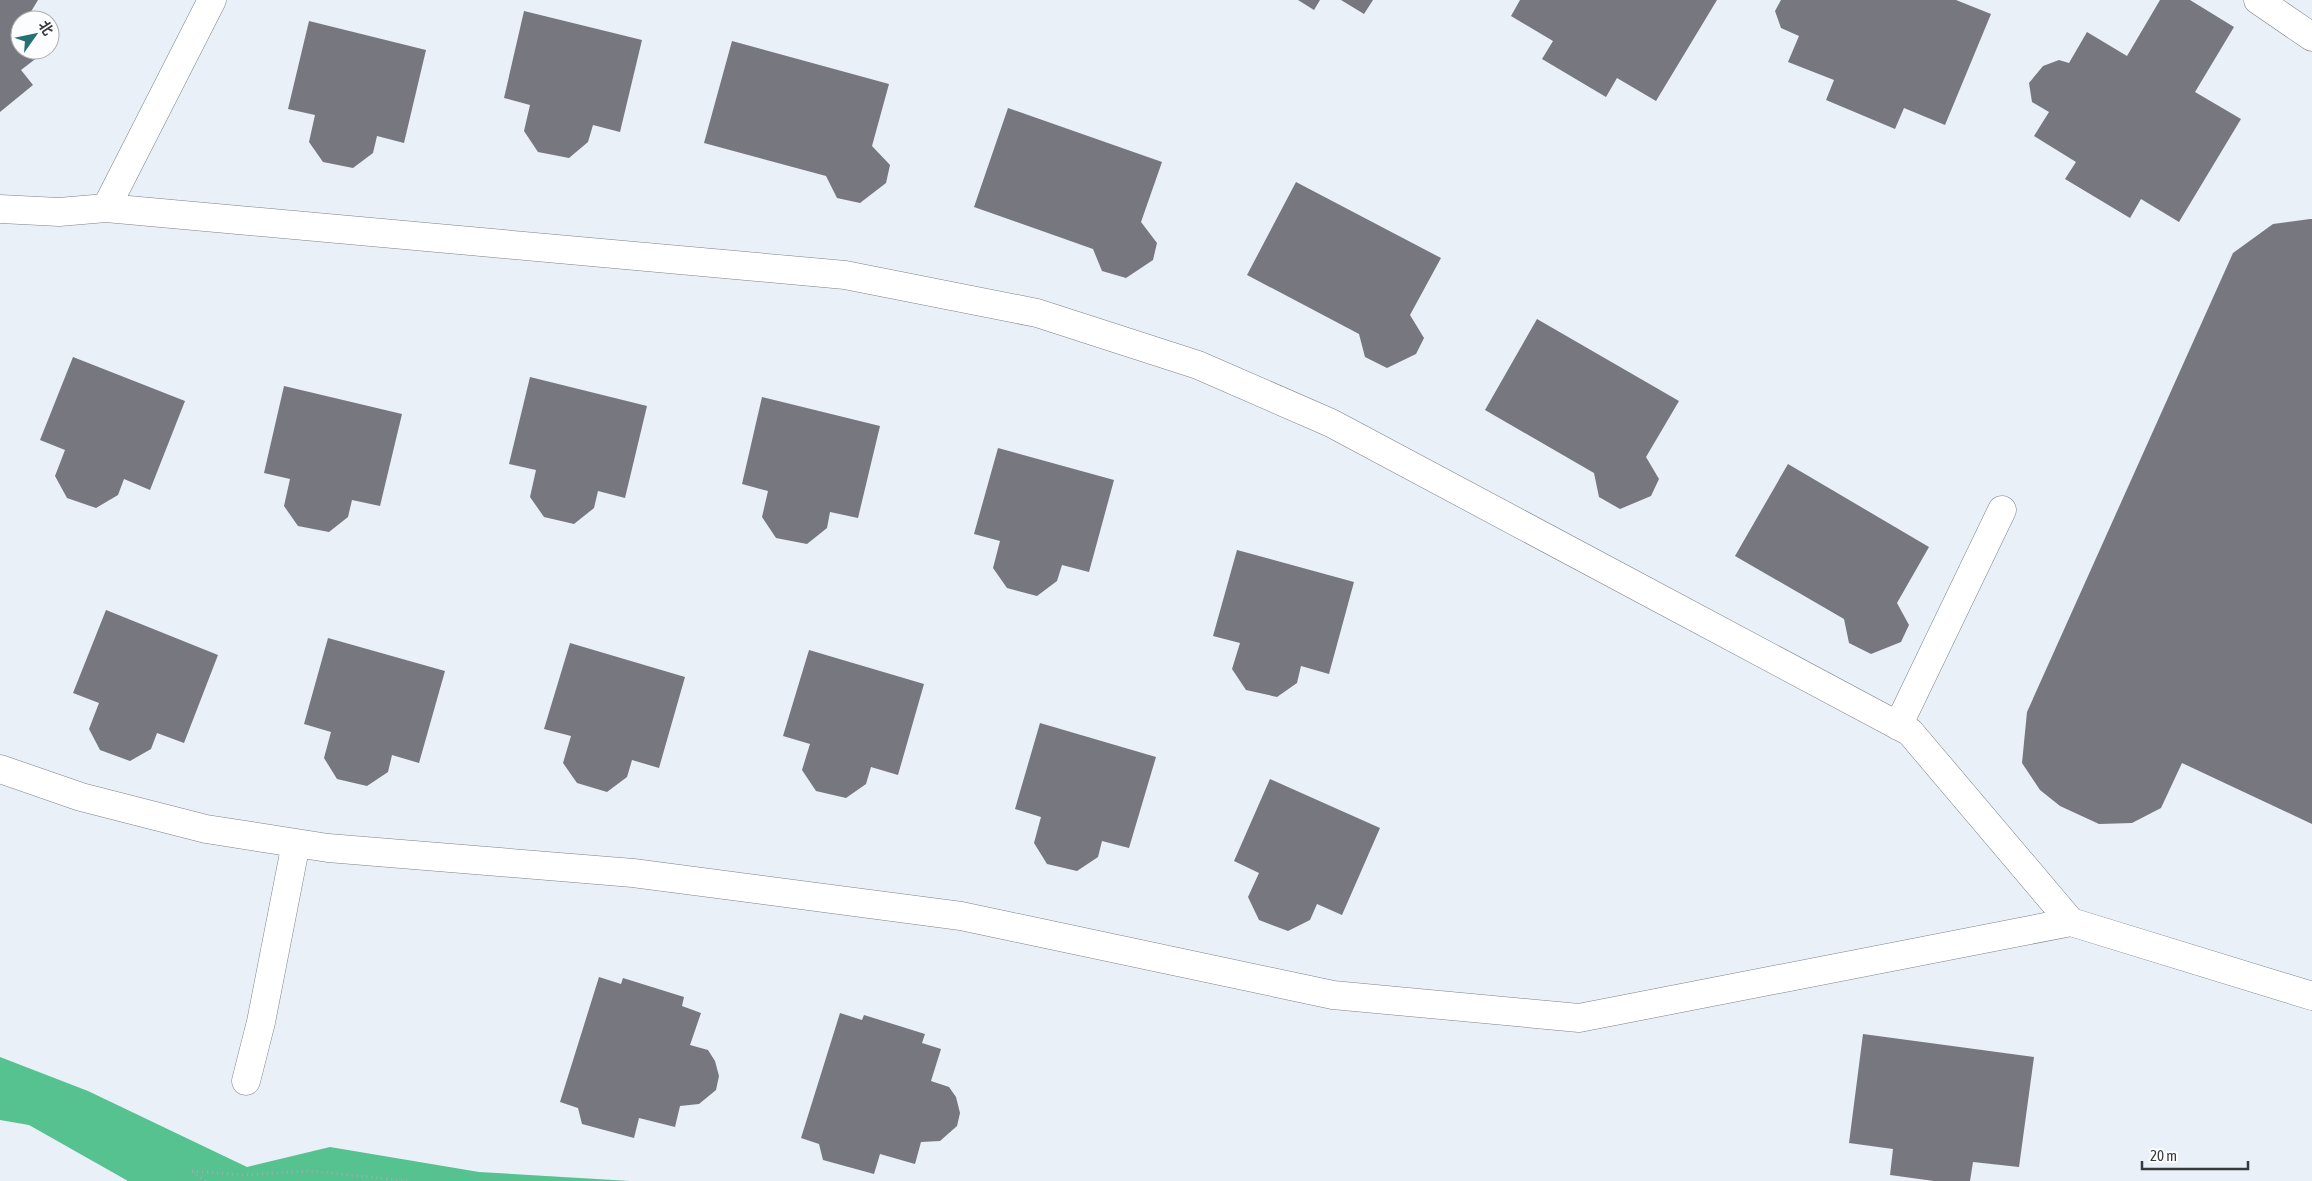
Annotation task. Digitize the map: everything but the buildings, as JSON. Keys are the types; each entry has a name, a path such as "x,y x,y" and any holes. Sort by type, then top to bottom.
{"street":[{"path":"106,208 212,0"},
{"path":"2258,0 2312,37"},
{"path":"0,209 59,212 106,208 845,275 1038,313 1198,365 1331,423 1910,732 2071,922"},
{"path":"1898,726 2002,510"},
{"path":"0,768 81,797 206,829 328,848 633,873 961,916 1333,995 1579,1018 2071,922 2312,996"},
{"path":"246,1081 261,1022 296,843"}],"path":[{"path":"206,1181 192,1171 243,1175 308,1170 408,1181"}],"green space":[{"path":"0,1057 88,1091 247,1167 330,1147 479,1172 630,1181 128,1181 29,1125 0,1120"}]}
